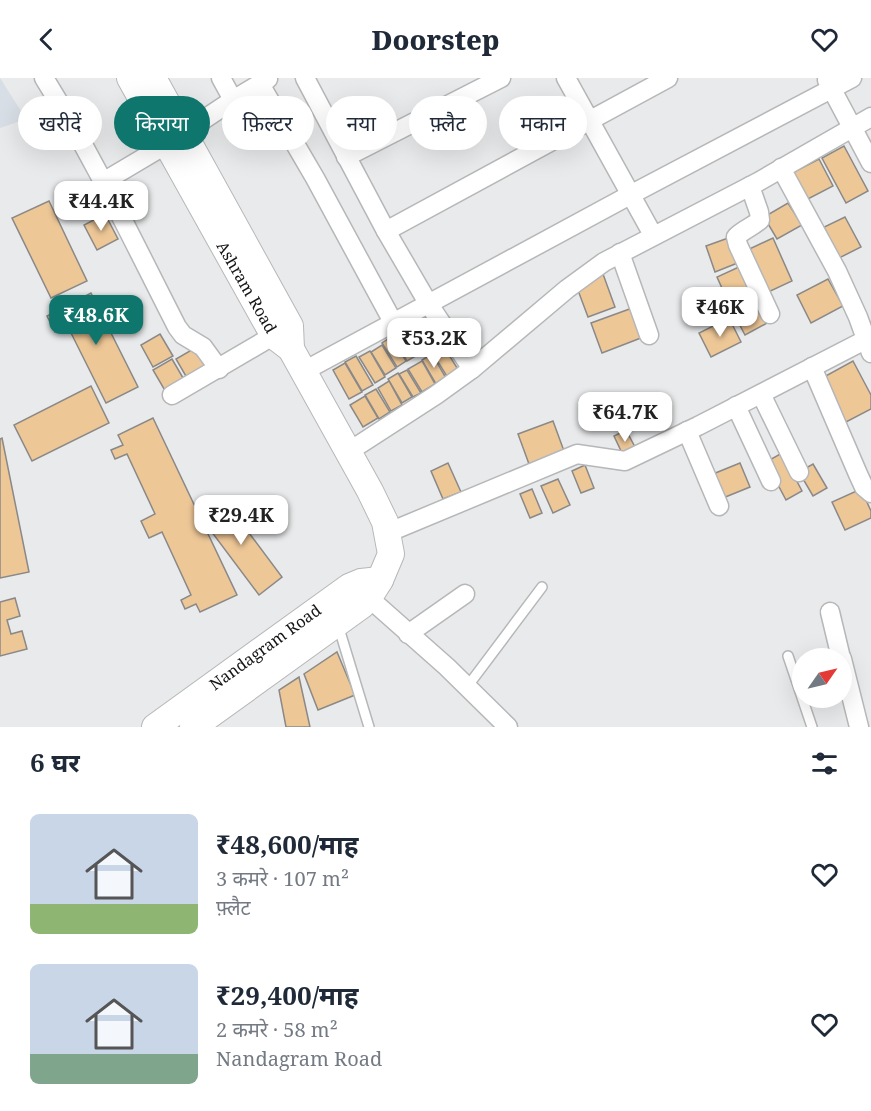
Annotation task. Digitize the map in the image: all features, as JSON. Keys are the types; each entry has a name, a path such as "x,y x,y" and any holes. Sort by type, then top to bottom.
{"street":[{"path":"44,78 103,182 177,327 183,335 203,347 219,369"},
{"name":"Ashram Road","path":"130,78 144,96"},
{"name":"Ashram Road","path":"153,78 160,96"},
{"path":"221,78 231,96"},
{"path":"305,78 386,231 428,303 472,369"},
{"path":"346,157 501,78"},
{"path":"566,78 653,235"},
{"path":"386,231 668,78"},
{"path":"304,371 630,195 829,83 852,78"},
{"path":"240,96 265,81 393,322"},
{"path":"829,83 871,163"},
{"path":"348,452 436,396 586,274 653,235 750,186 871,117"},
{"path":"103,182 156,150"},
{"name":"Ashram Road","path":"183,150 285,337"},
{"path":"387,533 578,454 625,461 812,367 869,343 837,271 782,168"},
{"path":"750,186 760,220 736,237 770,314"},
{"path":"620,253 649,336"},
{"path":"172,395 285,337 386,522 391,554 367,588 408,634 447,667 508,727"},
{"path":"812,367 864,487 871,493"},
{"path":"761,394 799,472"},
{"path":"736,406 771,481"},
{"path":"687,431 719,506"},
{"name":"Nandagram Road","path":"156,727 190,720 361,606 367,588"},
{"name":"Nandagram Road","path":"190,720 330,600 367,588"},
{"path":"408,634 465,594"},
{"path":"830,612 839,648"},
{"path":"852,699 859,727"}],"lane":[{"path":"467,687 542,587"},
{"path":"337,623 369,727"},
{"path":"788,656 812,727"}],"shaded area":[{"path":"0,78 18,106 18,122 0,128"}],"building":[{"path":"844,146 868,191 846,203 822,158"},
{"path":"819,159 833,186 806,200 792,173"},
{"path":"49,201 87,281 51,298 12,218"},
{"path":"788,203 802,225 777,239 764,217"},
{"path":"105,214 118,239 97,250 84,225"},
{"path":"845,217 861,247 833,261 818,230"},
{"path":"731,237 740,262 715,272 706,246"},
{"path":"773,238 792,281 764,294 745,251"},
{"path":"741,266 750,286 726,297 717,277"},
{"path":"603,274 615,307 588,317 576,285"},
{"path":"828,279 843,306 811,323 797,295"},
{"path":"91,293 138,387 106,403 67,325 55,332 47,316"},
{"path":"758,299 769,322 745,335 733,312"},
{"path":"635,307 646,336 602,353 591,323"},
{"path":"427,317 442,341 430,349 415,325"},
{"path":"729,318 741,342 711,357 699,333"},
{"path":"414,325 428,348 420,353 405,330"},
{"path":"404,329 419,354 407,361 392,336"},
{"path":"160,334 173,356 153,367 141,345"},
{"path":"391,337 406,361 397,367 382,343"},
{"path":"382,345 396,368 385,375 371,352"},
{"path":"444,347 459,371 448,378 433,354"},
{"path":"195,348 206,367 187,378 176,359"},
{"path":"370,351 385,377 375,383 359,357"},
{"path":"432,354 446,378 436,384 422,360"},
{"path":"356,356 373,385 362,391 345,362"},
{"path":"172,359 186,383 167,394 153,370"},
{"path":"422,361 435,384 422,392 408,369"},
{"path":"853,361 871,395 871,409 846,422 822,378"},
{"path":"345,363 362,392 349,399 333,370"},
{"path":"407,370 421,393 413,397 399,374"},
{"path":"398,373 412,397 402,403 388,379"},
{"path":"389,381 402,405 391,411 378,388"},
{"path":"91,386 109,423 32,461 14,425"},
{"path":"376,389 390,412 379,419 365,395"},
{"path":"365,396 378,418 363,427 350,405"},
{"path":"153,418 237,595 200,612 196,604 185,609 181,600 191,595 162,532 149,538 141,521 155,514 127,454 115,459 111,450 123,445 118,435"},
{"path":"553,421 564,451 529,464 518,434"},
{"path":"626,430 636,449 623,455 614,436"},
{"path":"2,438 29,572 0,578 0,439"},
{"path":"782,453 802,491 786,500 766,462"},
{"path":"448,463 461,492 443,499 431,471"},
{"path":"740,463 750,487 723,498 713,474"},
{"path":"813,464 827,488 813,496 799,472"},
{"path":"585,465 594,488 581,493 572,471"},
{"path":"558,479 570,505 553,513 541,486"},
{"path":"532,489 542,513 530,518 520,494"},
{"path":"861,489 871,511 871,518 845,530 832,502"},
{"path":"223,498 282,577 259,595 199,515"},
{"path":"15,598 20,616 7,620 11,634 22,631 27,649 0,656 0,602"},
{"path":"337,652 355,695 318,710 304,674"},
{"path":"299,677 310,727 286,727 279,690"}]}
